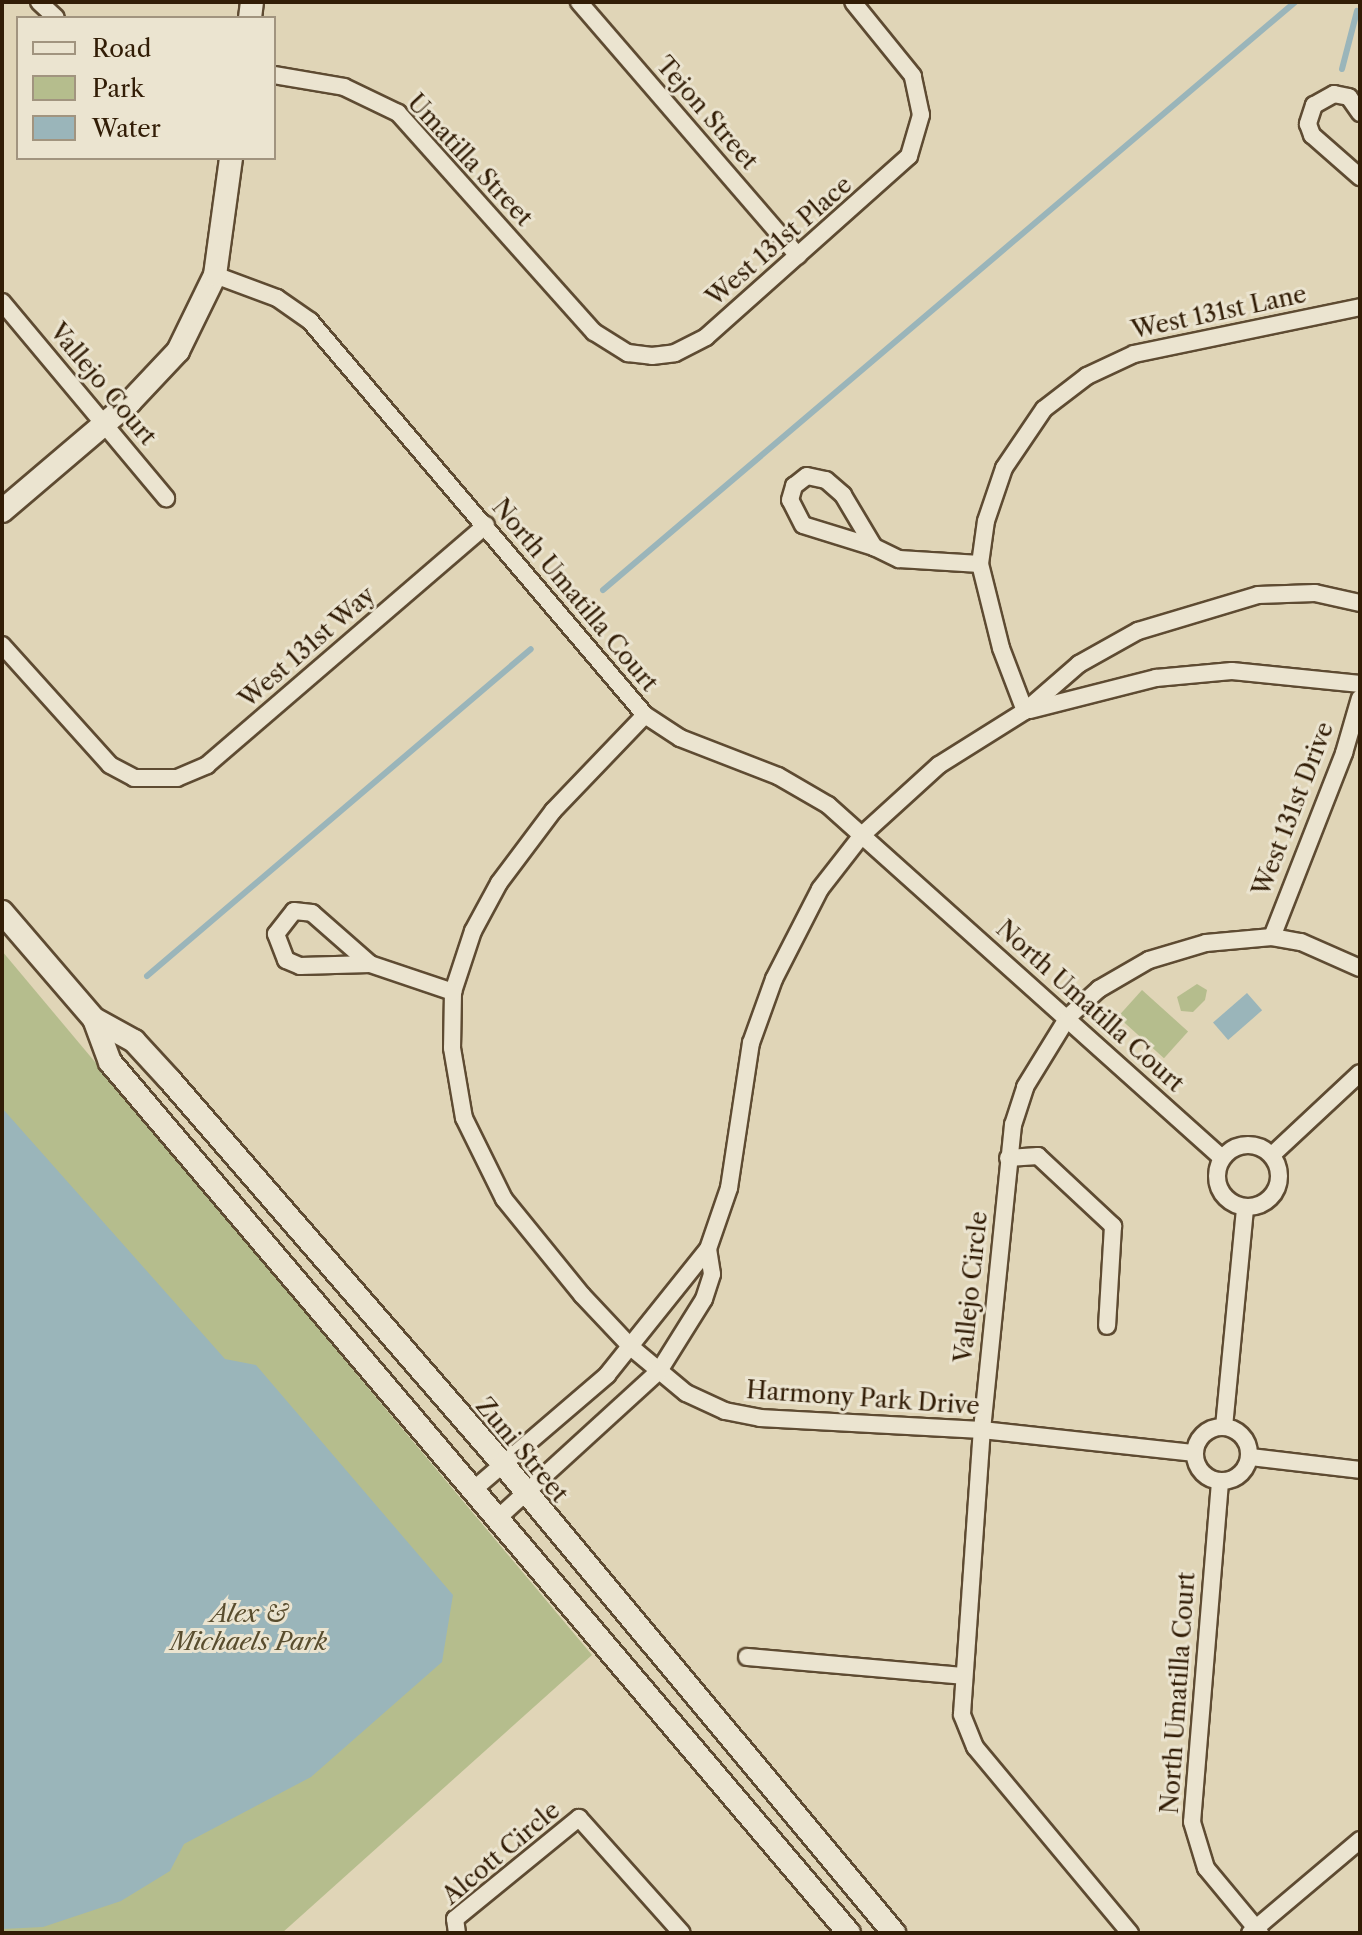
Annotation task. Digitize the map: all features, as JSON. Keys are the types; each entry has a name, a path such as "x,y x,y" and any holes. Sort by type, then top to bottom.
{"main road":[{"path":"2,511 105,423 178,351 215,275 231,160"},
{"name":"Zuni Street","path":"2,912 94,1019 110,1062 849,1933"},
{"name":"Zuni Street","path":"94,1019 134,1041 169,1079 503,1464 525,1495 894,1933"}],"street":[{"path":"39,2 54,16"},
{"name":"Tejon Street","path":"579,2 798,256"},
{"name":"West 131st Place","path":"597,335 628,353 675,353 706,337 909,156 921,115 913,76 853,2"},
{"name":"Umatilla Street","path":"276,75 344,87 398,113 597,335"},
{"path":"1360,113 1349,97 1334,94 1314,105 1308,124 1320,143 1360,177"},
{"name":"North Umatilla Court","path":"215,275 301,313 486,525 645,715 713,754 778,776 828,805 1222,1158"},
{"name":"Vallejo Court","path":"2,302 166,498"},
{"name":"West 131st Lane","path":"1025,711 1001,648 980,564 986,521 1004,468 1044,409 1087,376 1158,348 1360,307"},
{"path":"874,547 843,495 826,480 807,476 794,486 790,500 793,515 803,525 874,547 899,559 980,564"},
{"name":"West 131st Way","path":"2,645 96,754 122,773 147,780 177,778 207,765 486,525"},
{"path":"473,1490 632,1348 708,1249 729,1188 751,1043 774,979 820,889 862,835 939,765 1025,711 1079,664 1127,637 1214,605 1258,595 1315,593 1360,603"},
{"path":"1025,711 1156,678 1232,671 1360,684"},
{"name":"West 131st Drive","path":"1272,937 1344,753 1360,698"},
{"name":"Harmony Park Drive","path":"645,715 553,811 499,883 473,931 453,992 457,1087 477,1150 504,1199 582,1295 632,1348 704,1404 744,1417 982,1430 1193,1453"},
{"path":"370,964 312,913 294,911 276,934 286,960 300,966 370,964 453,992"},
{"name":"Vallejo Circle","path":"1130,1933 975,1747 962,1714 982,1430 1008,1158 1025,1087 1068,1017 1124,972 1174,950 1272,937 1301,942 1360,968"},
{"path":"1272,1155 1360,1073"},
{"path":"1246,1144 1272,1155 1280,1179 1269,1200 1245,1208 1230,1202 1219,1190 1216,1174 1222,1158 1246,1144"},
{"path":"1008,1158 1038,1156 1113,1226 1107,1326"},
{"path":"1224,1427 1245,1208"},
{"path":"498,1518 659,1371 704,1299 712,1274 708,1249"},
{"path":"1224,1427 1245,1438 1250,1457 1242,1473 1220,1482 1199,1470 1193,1453 1202,1436 1224,1427"},
{"path":"1250,1457 1360,1470"},
{"name":"North Umatilla Court","path":"1220,1482 1192,1822 1206,1868 1255,1931"},
{"path":"747,1657 963,1676"},
{"name":"Alcott Circle","path":"457,1933 455,1919 579,1818 682,1933"},
{"path":"1255,1931 1360,1840"}],"green space":[{"name":"Alex & Michaels Park","path":"2,951 592,1655 282,1933 2,1933"},
{"path":"1197,984 1207,990 1205,1000 1193,1012 1181,1011 1177,997"},
{"path":"1142,990 1188,1031 1164,1058 1118,1017"}],"water":[{"path":"1247,993 1262,1010 1228,1040 1213,1023"},
{"name":"Alex & Michaels Park","path":"2,1108 225,1359 256,1365 453,1595 442,1662 311,1777 184,1844 170,1871 121,1901 43,1927 2,1929"}],"waterway":[{"path":"603,590 1295,2"},
{"path":"1342,69 1357,11"},
{"path":"147,976 531,649"}]}
